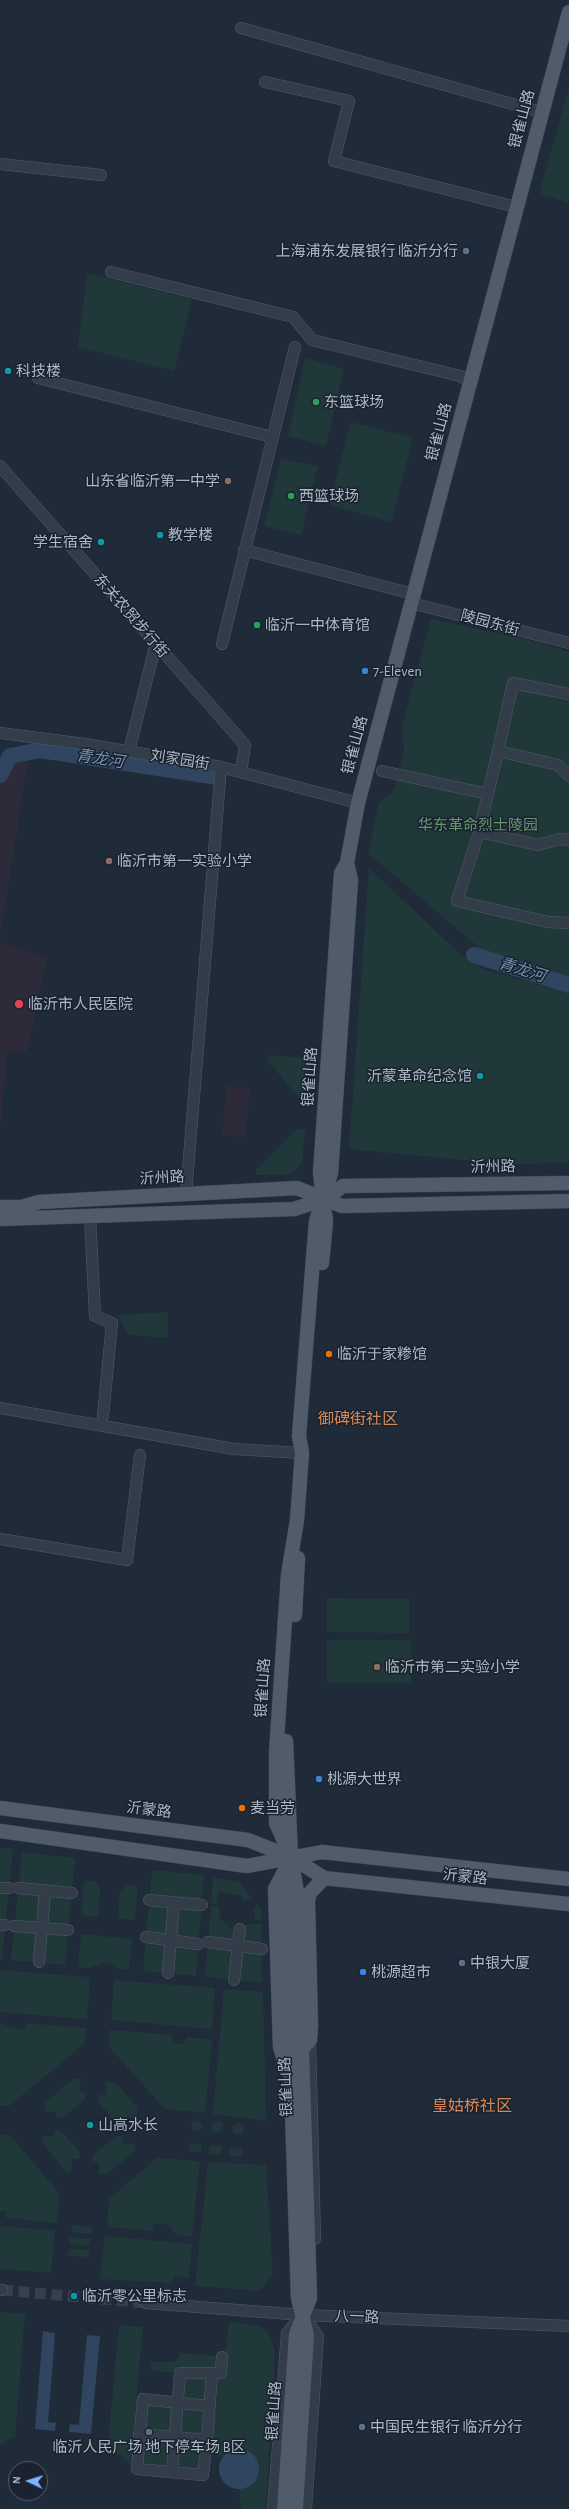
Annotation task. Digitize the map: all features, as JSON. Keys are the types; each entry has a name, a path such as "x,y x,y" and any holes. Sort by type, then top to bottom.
{"main road":[{"name":"银雀山路","path":"284,2509 296,2334 302,2315 310,2298 306,2045 297,1892 291,1857 285,1752 298,1576 297,1520 302,1453 299,1436 316,1221 325,1199 331,1172 349,904 350,880 346,863 358,803 541,112 569,12"},
{"name":"沂州路","path":"0,1219 294,1209 325,1199 343,1186 569,1183"},
{"name":"沂州路","path":"0,1207 21,1206 39,1202 297,1188 342,1206 569,1201"},
{"name":"沂蒙路","path":"0,1808 248,1840 291,1857 324,1878 569,1904"},
{"name":"沂蒙路","path":"0,1831 247,1866 322,1852 569,1879"},
{"name":"银雀山路","path":"291,1857 285,1891 294,2093 298,2298 307,2335 296,2509"},
{"path":"291,1857 275,1889 280,2047 294,2093"},
{"path":"306,2045 308,1902 309,1894 324,1878"}],"street":[{"path":"241,28 541,112"},
{"path":"265,82 349,101 334,161 516,207"},
{"path":"0,164 101,175"},
{"path":"111,272 293,317 312,340 460,376 470,382"},
{"path":"222,644 295,347"},
{"path":"38,378 272,437"},
{"name":"东关农贸步行街","path":"0,466 245,746 241,772"},
{"name":"陵园东街","path":"244,550 569,644"},
{"path":"129,752 156,643"},
{"path":"569,694 513,683 479,832 457,901 548,922 569,923"},
{"name":"刘家园街","path":"0,733 221,767 358,803"},
{"path":"498,751 558,765 569,776"},
{"path":"186,1194 221,767"},
{"path":"382,771 488,794"},
{"path":"479,832 538,844 560,839 569,840"},
{"path":"90,1216 95,1316 112,1323 103,1416"},
{"path":"0,1408 234,1449 302,1453"},
{"path":"0,1539 127,1560 140,1455"},
{"path":"9,1888 72,1893"},
{"path":"39,1962 45,1892"},
{"path":"149,1900 202,1905"},
{"path":"168,1973 174,1902"},
{"path":"7,1925 68,1930"},
{"path":"234,1980 240,1929"},
{"path":"146,1938 262,1949"},
{"path":"280,2047 286,2079 292,2298 302,2315 318,2336 306,2509"},
{"name":"八一路","path":"146,2303 302,2315 569,2326"},
{"path":"273,2509 287,2333 302,2315"},
{"path":"172,2472 180,2373 221,2373 222,2357"},
{"path":"209,2406 143,2399 137,2469 203,2475 212,2373"},
{"path":"139,2434 207,2440"}],"shaded area":[{"path":"28,760 0,939 0,780 5,777 13,764"},
{"name":"临沂市人民医院","path":"0,943 47,957 27,1052 8,1051 0,1128"},
{"path":"226,1086 250,1088 246,1137 222,1135"}],"green space":[{"path":"569,88 569,203 539,194"},
{"path":"87,273 192,299 174,371 78,347"},
{"name":"东篮球场","path":"305,358 344,369 326,446 288,436"},
{"path":"351,422 413,438 391,522 329,505"},
{"name":"西篮球场","path":"281,459 318,466 301,535 264,526"},
{"name":"华东革命烈士陵园","path":"431,619 524,639 569,652 569,977 483,951 368,853 379,803 395,789 404,753 402,727"},
{"path":"369,868 461,955 482,969 569,993 569,1163 506,1164 349,1149"},
{"path":"268,1055 305,1058 310,1063 307,1099 299,1098 268,1061"},
{"path":"297,1129 305,1129 302,1162 296,1171 286,1175 256,1175 256,1170"},
{"path":"168,1312 168,1338 128,1335 118,1315"},
{"path":"327,1598 409,1599 409,1633 327,1632"},
{"path":"327,1640 411,1640 411,1683 327,1683"},
{"path":"0,1848 13,1849 2,1960 0,1960"},
{"path":"22,1852 75,1858 65,1965 11,1960"},
{"path":"152,1870 204,1875 196,1976 143,1971"},
{"path":"213,1878 239,1881 251,1897 245,1901 240,1895 218,1892 216,1904 211,1903"},
{"path":"84,1881 94,1881 100,1889 98,1917 81,1915"},
{"path":"128,1885 138,1886 135,1920 118,1919 120,1891"},
{"path":"257,1904 261,1908 262,1920 255,1919 253,1909"},
{"path":"211,1906 219,1907 220,1919 231,1928 240,1929 248,1924 262,1924 262,1983 205,1977"},
{"path":"81,1934 132,1939 129,1970 118,1969 111,1964 105,1963 89,1968 78,1967"},
{"path":"0,1970 90,1977 87,2019 0,2012"},
{"path":"114,1980 215,1988 212,2029 111,2020"},
{"path":"224,1989 263,1992 266,2121 213,2114"},
{"path":"0,2022 10,2027 25,2030 26,2023 86,2028 84,2044 9,2106 0,2106"},
{"path":"110,2030 172,2035 172,2043 183,2044 187,2037 212,2040 205,2113 165,2109 109,2047"},
{"path":"73,2079 81,2079 79,2092 86,2093 85,2099 63,2118 56,2117 56,2112 44,2111 45,2103"},
{"path":"106,2082 116,2083 137,2107 137,2118 123,2117 123,2123 116,2123 99,2102 99,2095 106,2095"},
{"path":"195,2121 199,2121 201,2122 201,2130 195,2131 192,2128 192,2124"},
{"path":"217,2121 221,2123 223,2127 221,2131 217,2133 213,2131 211,2127 213,2123"},
{"path":"238,2123 242,2125 244,2129 242,2133 238,2135 234,2133 232,2129 234,2125"},
{"path":"55,2130 61,2131 80,2152 79,2159 72,2159 71,2172 66,2172 42,2142 42,2136 54,2136"},
{"path":"0,2134 10,2135 59,2193 57,2223 6,2218 6,2211 0,2211"},
{"path":"116,2136 122,2136 122,2143 136,2144 135,2151 105,2175 99,2174 99,2162 92,2161 93,2155"},
{"path":"190,2143 202,2144 201,2152 189,2151"},
{"path":"210,2145 222,2146 221,2155 209,2154"},
{"path":"230,2148 242,2149 242,2157 229,2156"},
{"path":"157,2158 200,2161 192,2237 176,2235 168,2225 154,2223 152,2231 107,2227 109,2199"},
{"path":"208,2162 266,2165 273,2275 260,2291 195,2286"},
{"path":"72,2225 92,2227 91,2234 71,2232"},
{"path":"0,2226 55,2230 51,2273 0,2269"},
{"path":"105,2236 192,2244 189,2278 175,2276 170,2283 100,2279"},
{"path":"70,2237 90,2239 89,2246 69,2244"},
{"path":"69,2249 89,2250 89,2257 68,2256"},
{"path":"0,2312 25,2314 15,2436 0,2445"},
{"path":"229,2322 261,2326 270,2336 275,2351 266,2509 241,2509 239,2489 246,2488 228,2451 224,2456 206,2454 198,2479 142,2474 108,2445 119,2325 143,2327 136,2399 178,2402 180,2373 151,2371 151,2362 174,2362 178,2359 180,2353 225,2357"}],"water":[{"path":"43,2331 55,2333 48,2422 56,2423 55,2431 35,2429"},
{"path":"87,2335 100,2336 91,2434 69,2432 70,2424 79,2425"},
{"path":"239,2449 250,2452 256,2458 259,2469 256,2480 250,2486 239,2489 228,2486 222,2480 219,2469 222,2458 228,2452"}],"waterway":[{"name":"青龙河","path":"0,775 10,756 40,750 211,776"},
{"name":"青龙河","path":"474,955 569,985"}],"tunnel":[{"path":"2,2290 146,2303"}],"place":[{"name":"上海浦东发展银行 临沂分行","path":"466,251"},
{"name":"科技楼","path":"8,371"},
{"name":"东篮球场","path":"316,402"},
{"name":"山东省临沂第一中学","path":"228,481"},
{"name":"西篮球场","path":"291,496"},
{"name":"教学楼","path":"160,535"},
{"name":"学生宿舍","path":"101,542"},
{"name":"临沂一中体育馆","path":"257,625"},
{"name":"7-Eleven","path":"365,671"},
{"name":"临沂市第一实验小学","path":"109,861"},
{"name":"临沂市人民医院","path":"19,1004"},
{"name":"沂蒙革命纪念馆","path":"480,1076"},
{"name":"临沂于家糁馆","path":"329,1354"},
{"name":"临沂市第二实验小学","path":"377,1667"},
{"name":"桃源大世界","path":"319,1779"},
{"name":"麦当劳","path":"242,1808"},
{"name":"中银大厦","path":"462,1963"},
{"name":"桃源超市","path":"363,1972"},
{"name":"山高水长","path":"90,2125"},
{"name":"临沂零公里标志","path":"74,2296"},
{"name":"中国民生银行 临沂分行","path":"362,2427"},
{"name":"临沂人民广场 地下停车场 B区","path":"149,2432"}],"district":[{"name":"御碑街社区","path":"358,1419"},
{"name":"皇姑桥社区","path":"472,2106"}]}
